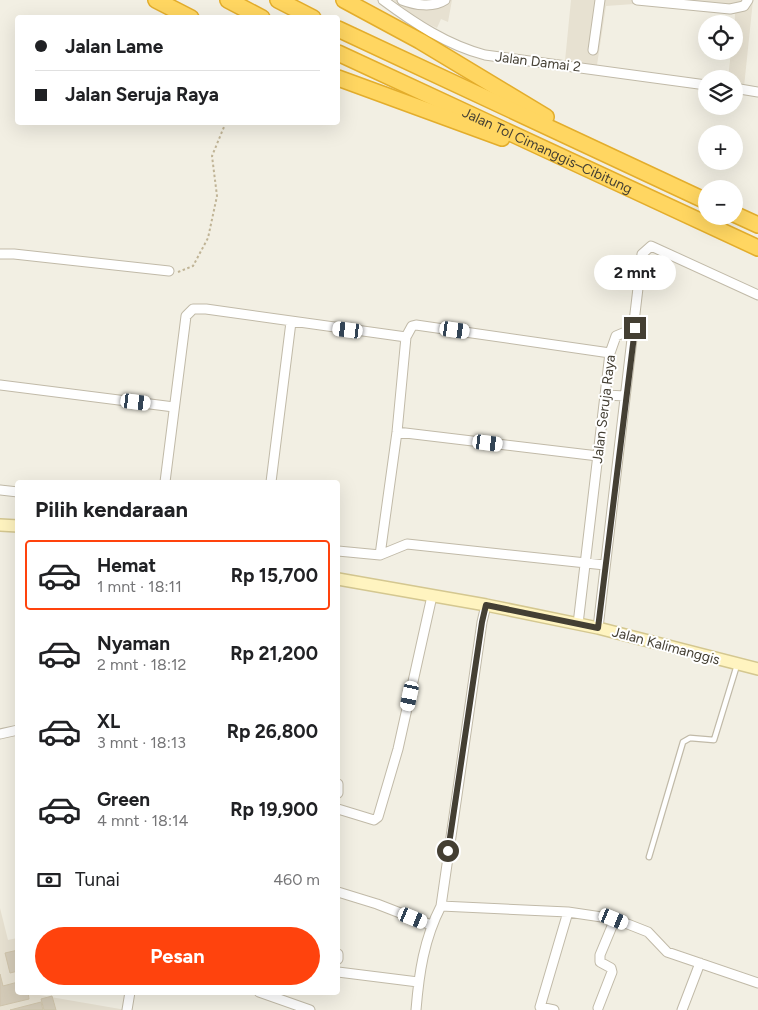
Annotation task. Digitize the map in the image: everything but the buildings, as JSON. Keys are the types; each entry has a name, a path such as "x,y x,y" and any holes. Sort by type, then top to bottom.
{"highway":[{"path":"156,0 185,15"},
{"path":"228,0 256,15"},
{"path":"278,0 307,15"},
{"path":"344,0 420,40 611,156"},
{"name":"Jalan Tol Cimanggis–Cibitung","path":"340,30 698,197"},
{"name":"Jalan Tol Cimanggis–Cibitung","path":"340,54 758,248"},
{"path":"340,79 600,173"},
{"path":"743,218 758,225"}],"main road":[{"path":"0,526 15,526"},
{"name":"Jalan Kalimanggis","path":"340,582 486,605 598,628 758,669"}],"street":[{"name":"Jalan Damai 2","path":"383,0 416,24 470,51 484,55 698,84"},
{"path":"402,0 428,5 440,4 445,0"},
{"path":"593,50 600,0"},
{"path":"638,0 698,3 739,8 748,0"},
{"path":"743,90 758,92"},
{"path":"635,328 642,254 651,246 758,295"},
{"path":"0,254 169,271"},
{"path":"165,480 186,316 193,309 206,309 406,337"},
{"path":"271,480 291,322"},
{"path":"380,555 408,330 416,325 610,353"},
{"name":"Jalan Seruja Raya","path":"578,624 610,353 616,336 635,328"},
{"name":"Jalan Seruja Raya","path":"598,628 625,396 635,328"},
{"path":"0,385 174,407"},
{"path":"606,395 625,396"},
{"path":"396,432 598,456"},
{"path":"0,490 15,492"},
{"path":"340,551 380,555 407,544 605,565"},
{"path":"340,810 372,820 378,817 398,749 432,596"},
{"path":"416,1010 418,982 431,926 441,906 486,605"},
{"path":"0,734 15,731"},
{"path":"340,893 377,904 431,926"},
{"path":"441,906 568,912 614,919 648,932 668,952 758,983"},
{"path":"554,1010 540,1007 568,912"},
{"path":"598,1008 612,972 611,968 600,962 600,955 614,919"},
{"path":"682,1010 700,962"},
{"path":"340,972 418,982"},
{"path":"129,1010 130,995"},
{"path":"268,995 310,1010"}],"lane":[{"path":"649,857 684,742 690,738 714,740 737,664"}],"path":[{"path":"169,271 182,272 191,268 198,260 208,238 217,196 212,156 225,125"}],"shaded area":[{"path":"393,0 452,0 448,22 441,19 437,28 419,20"},
{"path":"571,0 753,0 744,87 743,70 729,70 730,60 743,60 743,15 634,4 606,6 597,65 565,61"},
{"path":"0,908 8,940 15,938 15,995 39,995 126,1010 0,1010"}],"route":[{"path":"448,851 486,605 598,628 625,396 635,328"}]}
